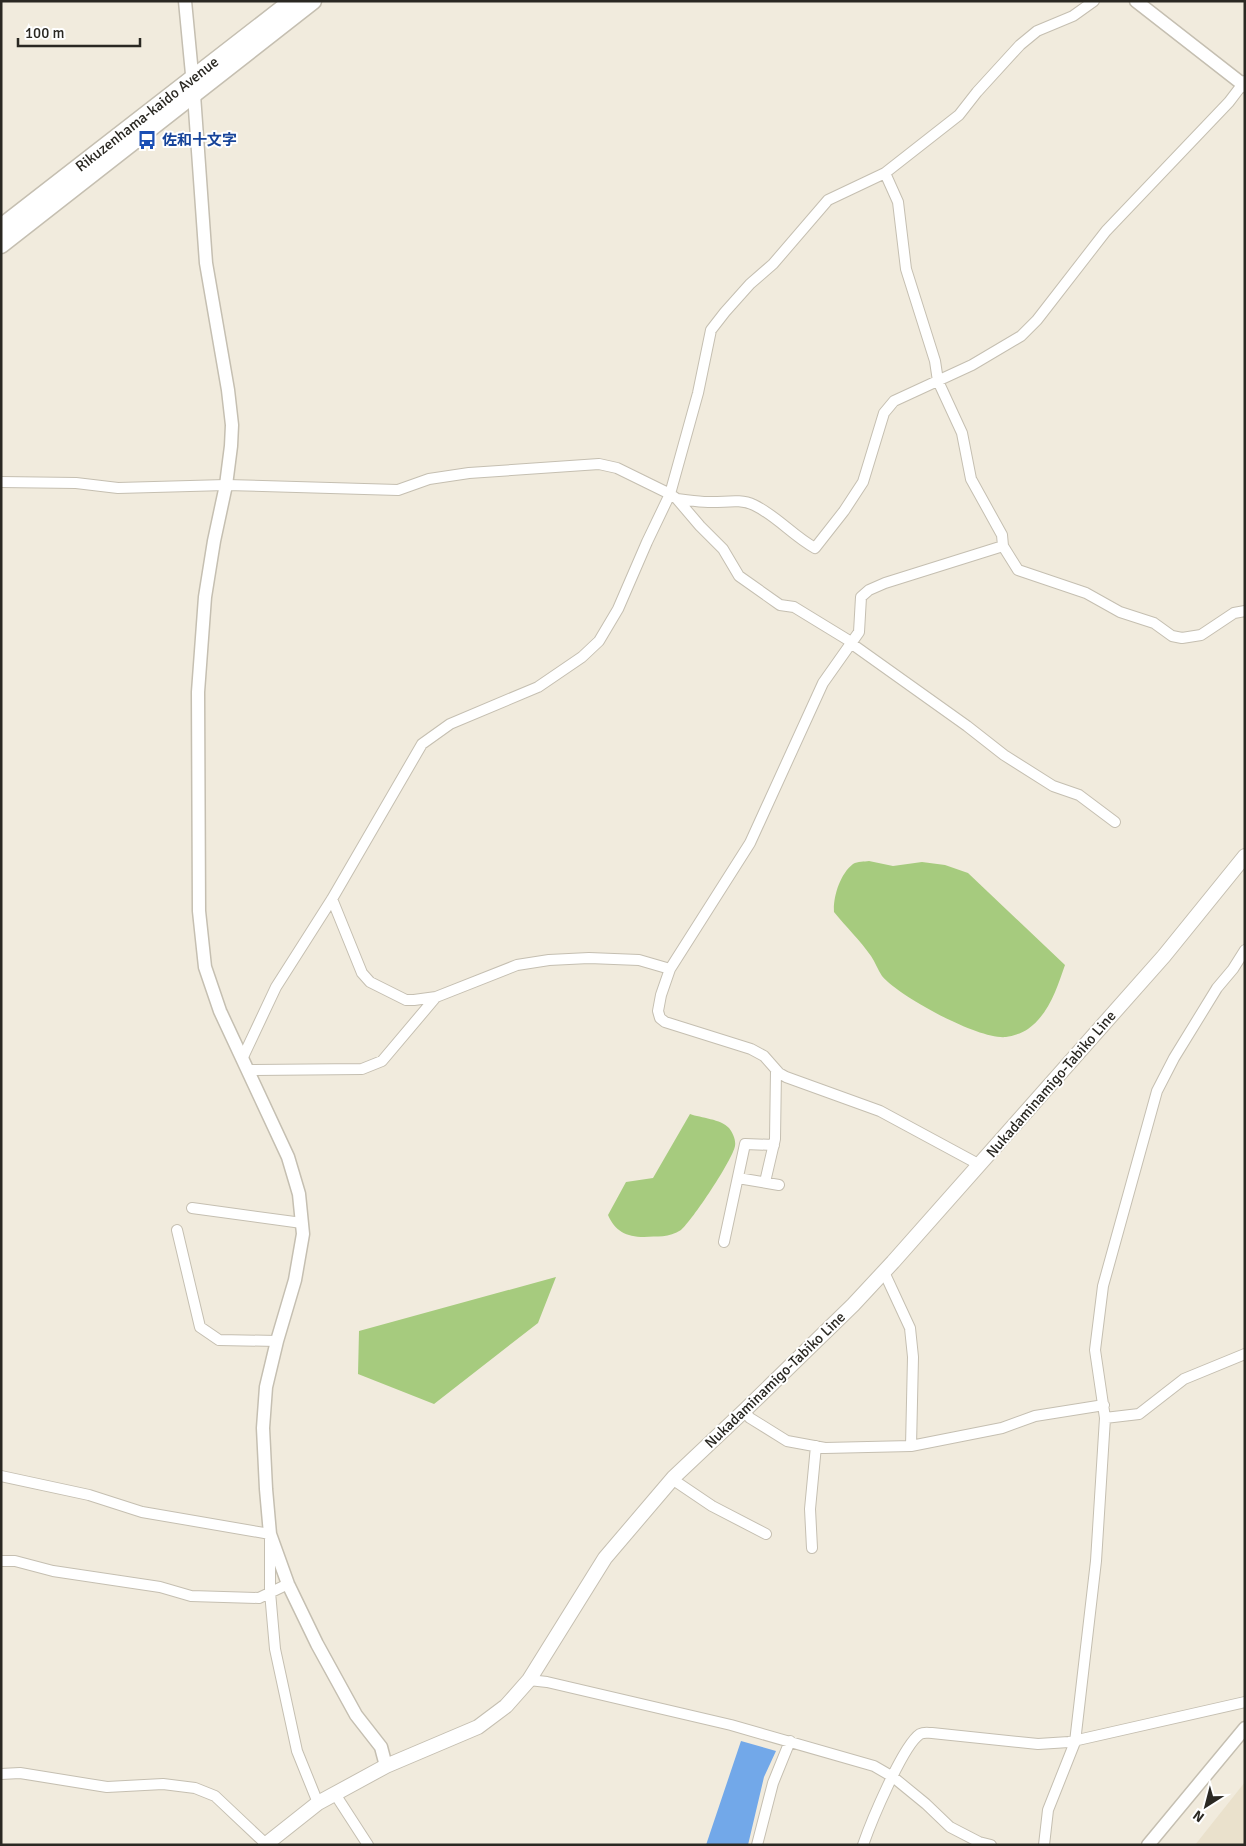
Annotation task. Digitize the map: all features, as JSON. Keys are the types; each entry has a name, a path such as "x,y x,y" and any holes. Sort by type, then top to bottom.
{"highway":[{"name":"Rikuzenhama-kaido Avenue","path":"1,245 193,87 292,1"},
{"name":"Rikuzenhama-kaido Avenue","path":"1,228 313,1"}],"main road":[{"name":"Nukadaminamigo-Tabiko Line","path":"266,1844 318,1803 386,1766 478,1727 506,1706 529,1680 605,1558 672,1479 744,1411 884,1272 1164,956 1245,856"}],"street":[{"path":"185,1 206,263 228,390 232,425 226,484 205,598 198,692 199,911 205,967 220,1011 288,1157 299,1194 303,1234 295,1280 266,1387 264,1428 270,1534 270,1592 275,1649 297,1751 318,1803"},
{"path":"242,1057 276,987 332,899 422,744 450,724 538,687 582,657 599,641 618,609 647,542 674,497 711,330 828,200 885,173 959,115 977,92 1020,45 1037,31 1073,16 1094,1"},
{"path":"1,482 76,483 118,488 226,484 398,490 428,479 468,473 598,464 617,468 674,497 710,502 734,500 753,504 779,520 803,541 815,548 844,511 863,482 884,413 894,401 995,352 1026,330 1043,313 1106,231 1244,84 1136,1"},
{"path":"885,173 898,202 906,269 935,361 938,381 962,433 972,479 1002,535 1003,546 1018,570 1086,593 1120,612 1154,623 1172,636 1182,638 1201,635 1234,612 1245,611"},
{"path":"674,497 723,549 739,576 780,605 794,607 848,640 1004,755 1053,786 1079,795 1115,822"},
{"path":"980,1165 880,1111 786,1077 776,1070 764,1056 751,1049 665,1022 660,1018 658,1011 661,995 670,969 750,843 823,683 859,632 861,597 869,590 885,583 1003,546"},
{"path":"332,899 362,973 370,982 406,1000 436,997 517,965 549,960 589,958 639,960 670,969"},
{"path":"1044,1845 1048,1810 1075,1742 1096,1561 1105,1418 1095,1350 1103,1286 1157,1092 1174,1058 1212,996 1233,970 1245,950"},
{"path":"247,1070 362,1068 382,1061 436,997"},
{"path":"765,1182 774,1145 776,1070"},
{"path":"724,1242 745,1144 774,1145"},
{"path":"738,1178 779,1185"},
{"path":"192,1208 302,1223"},
{"path":"177,1230 200,1327 219,1340 277,1341"},
{"path":"884,1272 910,1328 913,1357 911,1446"},
{"path":"1105,1418 1139,1414 1184,1380 1245,1354"},
{"path":"744,1411 750,1418 787,1441 825,1448 911,1446 1002,1428 1035,1416 1104,1405"},
{"path":"812,1548 810,1509 816,1446"},
{"path":"1,1476 89,1495 142,1512 270,1534"},
{"path":"672,1479 712,1506 766,1534"},
{"path":"270,1534 288,1584 317,1644 356,1715 381,1747 386,1766"},
{"path":"1,1561 15,1561 53,1571 160,1587 190,1596 259,1598 288,1584"},
{"path":"529,1680 548,1682 730,1725 874,1766 893,1777 926,1804 950,1828 979,1842 991,1845"},
{"path":"863,1845 910,1744 922,1733 1038,1744 1075,1742 1245,1702"},
{"path":"1148,1845 1245,1728"},
{"path":"757,1845 773,1783 790,1741"},
{"path":"1,1774 20,1773 106,1787 163,1784 195,1788 215,1796 266,1844"},
{"path":"335,1794 368,1845"}],"shaded area":[{"path":"1245,1782 1245,1845 1195,1845"}],"green space":[{"path":"869,861 893,866 922,862 945,865 968,873 1065,965 1059,983 1042,1016 1023,1032 1006,1037 994,1036 978,1032 941,1016 891,985 882,976 867,950 834,912 836,893 848,868 859,862"},
{"path":"690,1114 716,1121 725,1125 732,1132 735,1146 720,1176 686,1224 676,1233 644,1237 632,1236 622,1232 614,1225 608,1215 626,1182 653,1178"},
{"path":"556,1277 538,1323 434,1404 358,1374 359,1331"}],"water":[{"path":"741,1741 776,1751 764,1777 748,1845 706,1845"}],"place":[{"name":"佐和十文字","path":"147,140"}]}
